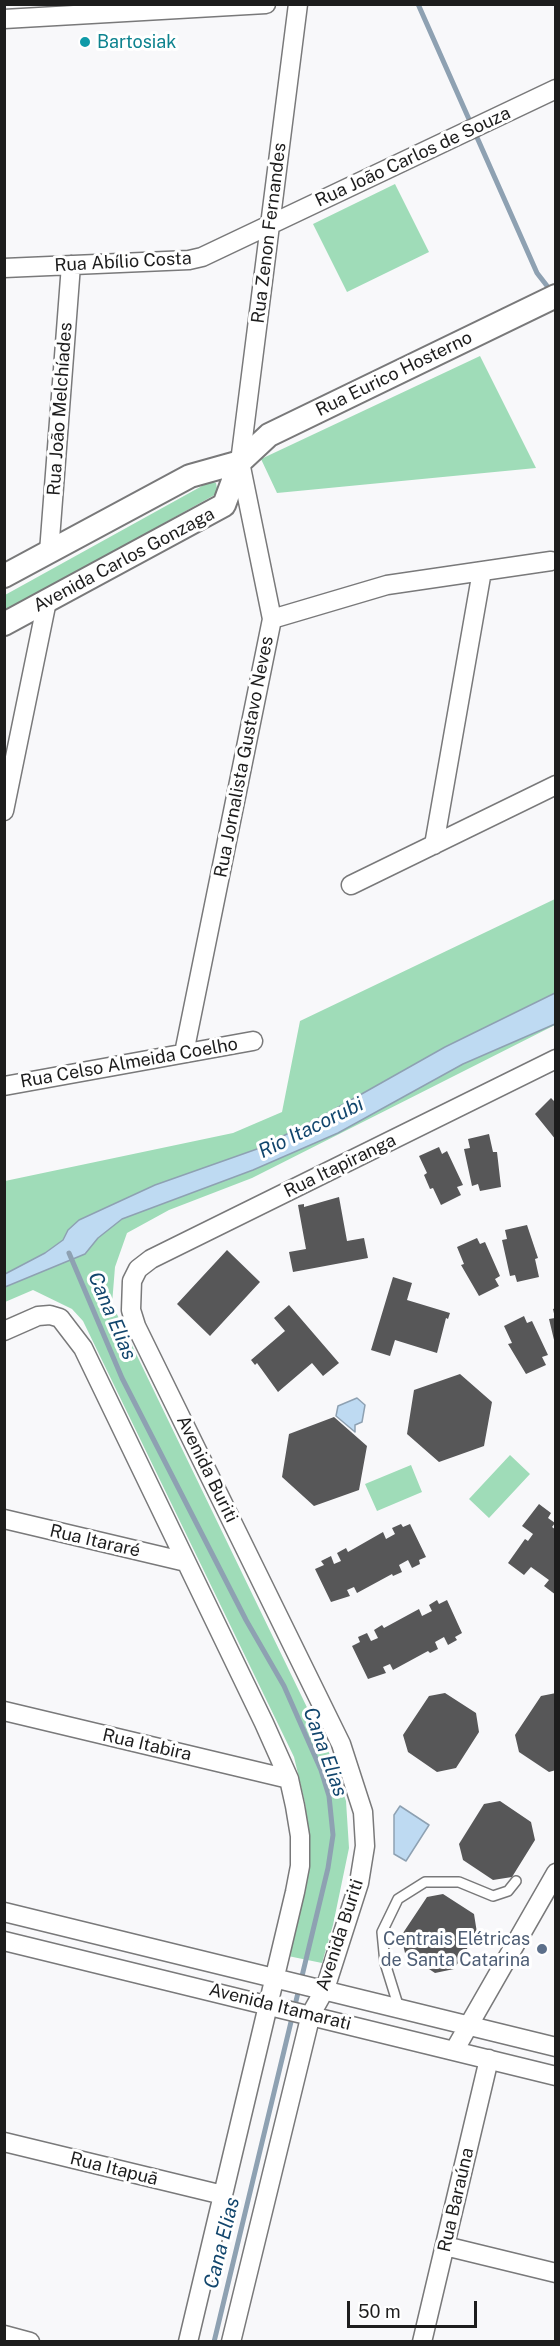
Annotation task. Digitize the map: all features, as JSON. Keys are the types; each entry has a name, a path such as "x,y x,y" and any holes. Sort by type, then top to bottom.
{"street":[{"path":"4,19 267,4"},
{"name":"Rua Zenon Fernandes","path":"240,462 298,4"},
{"name":"Rua João Carlos de Souza","path":"270,224 555,89"},
{"name":"Rua Abílio Costa","path":"4,268 189,260 202,257 270,224"},
{"name":"Rua João Melchíades","path":"49,552 71,265"},
{"name":"Rua Eurico Hosterno","path":"240,462 269,435 550,298"},
{"path":"4,576 189,476 240,462"},
{"name":"Avenida Carlos Gonzaga","path":"4,624 224,505 240,462"},
{"name":"Rua Jornalista Gustavo Neves","path":"184,1053 272,619 240,462"},
{"path":"272,619 387,585 551,561"},
{"path":"434,845 482,571"},
{"path":"4,811 48,601"},
{"path":"351,885 555,785"},
{"name":"Rua Celso Almeida Coelho","path":"4,1086 253,1041"},
{"name":"Rua Itapiranga","path":"132,1281 138,1269 151,1258 555,1059"},
{"name":"Avenida Buriti","path":"132,1281 131,1310 136,1326 341,1744 354,1777 363,1812 364,1846 359,1883 308,2013 231,2342"},
{"path":"4,1331 38,1316 50,1315 60,1318 82,1348 289,1779 300,1836 300,1866 279,1977 188,2342"},
{"name":"Rua Itararé","path":"4,1519 186,1562"},
{"name":"Rua Itabira","path":"4,1712 289,1779"},
{"path":"454,2051 555,1873"},
{"name":"Avenida Itamarati","path":"4,1912 279,1977 555,2047"},
{"name":"Avenida Itamarati","path":"4,1941 308,2013 555,2076"},
{"name":"Rua Baraúna","path":"423,2342 489,2060"},
{"name":"Rua Itapuã","path":"4,2142 223,2195"},
{"path":"445,2246 555,2273"},
{"path":"4,2335 30,2342"}],"lane":[{"path":"399,2007 385,1963 382,1932 398,1899 425,1882 459,1882 493,1896 508,1891 516,1881"}],"green space":[{"path":"395,184 429,252 347,292 313,224"},
{"path":"480,356 536,468 277,493 261,459"},
{"path":"211,481 216,483 218,493 5,612 5,595"},
{"path":"555,899 555,1025 252,1178 169,1210 127,1233 115,1267 112,1304 331,1757 346,1801 349,1848 333,1925 322,1963 288,1956 310,1845 305,1803 294,1757 83,1321 72,1309 33,1290 5,1302 5,1181 233,1133 282,1112 300,1021"},
{"path":"510,1455 530,1474 489,1518 469,1499"},
{"path":"411,1465 422,1492 377,1511 365,1484"}],"water":[{"name":"Rio Itacorubi","path":"555,993 555,1024 463,1064 338,1133 253,1170 122,1219 98,1238 85,1254 5,1287 5,1274 45,1253 63,1240 68,1230 79,1220 155,1185 257,1149 319,1118 445,1047"},
{"path":"357,1398 365,1405 362,1422 355,1425 355,1432 336,1416 338,1406"},
{"path":"400,1806 429,1825 406,1861 394,1854 394,1815"}],"building":[{"path":"551,1098 556,1103 556,1140 535,1114"},
{"path":"489,1134 493,1152 497,1152 501,1187 480,1191 478,1184 472,1186 464,1149 470,1148 468,1139"},
{"path":"439,1147 442,1154 447,1151 463,1185 457,1187 461,1195 441,1205 433,1188 430,1189 424,1175 427,1173 419,1156"},
{"path":"339,1197 347,1241 364,1238 368,1258 293,1272 289,1252 306,1249 298,1205 304,1204 304,1207"},
{"path":"527,1225 538,1258 535,1259 539,1277 517,1282 515,1275 510,1276 502,1240 507,1239 505,1230"},
{"path":"477,1238 480,1244 485,1242 500,1276 495,1279 499,1286 479,1296 461,1265 464,1264 457,1247"},
{"path":"227,1250 260,1282 210,1336 177,1304"},
{"path":"393,1277 412,1283 407,1300 450,1313 448,1319 446,1318 437,1353 395,1340 390,1356 371,1350"},
{"path":"289,1305 339,1363 323,1376 312,1363 278,1392 257,1363 255,1365 251,1360 285,1331 274,1318"},
{"path":"556,1308 555,1344 549,1319 555,1318 553,1309"},
{"path":"524,1316 527,1323 532,1321 548,1355 542,1357 546,1365 526,1374 508,1344 512,1343 504,1326"},
{"path":"460,1374 492,1402 484,1446 439,1462 407,1434 414,1390"},
{"path":"334,1417 367,1446 359,1490 314,1506 282,1477 289,1434"},
{"path":"539,1504 551,1513 548,1518 555,1523 552,1527 556,1530 556,1595 544,1586 549,1580 531,1567 524,1575 508,1563 525,1539 528,1541 533,1534 522,1526"},
{"path":"401,1524 403,1527 410,1524 426,1557 419,1560 420,1564 412,1568 408,1560 399,1565 402,1572 393,1576 392,1574 357,1593 354,1587 347,1590 350,1596 331,1602 315,1569 324,1565 321,1561 331,1556 334,1564 341,1561 337,1553 346,1548 348,1552 383,1532 386,1539 395,1534 392,1528"},
{"path":"437,1600 439,1604 447,1600 462,1633 455,1637 457,1640 448,1645 444,1637 435,1642 438,1649 430,1653 428,1651 393,1670 390,1664 383,1667 386,1673 368,1679 352,1646 360,1642 358,1637 367,1633 371,1641 378,1638 374,1630 382,1625 384,1628 419,1609 422,1616 432,1611 429,1605"},
{"path":"445,1693 476,1713 479,1732 456,1768 437,1772 408,1752 403,1735 429,1696"},
{"path":"556,1693 556,1770 549,1772 519,1752 515,1735 541,1696"},
{"path":"500,1801 531,1822 535,1840 512,1877 493,1880 463,1860 459,1844 484,1804"},
{"path":"443,1894 474,1914 477,1933 454,1969 435,1973 405,1953 401,1936 427,1897"}],"waterway":[{"path":"418,4 537,273 551,291"},
{"name":"Cana Elias","path":"69,1253 122,1378 246,1620 284,1686 321,1770 329,1796 333,1835 328,1868 214,2342"}],"place":[{"name":"Bartosiak","path":"85,42"},
{"name":"Centrais Elétricas de Santa Catarina","path":"542,1949"}]}
